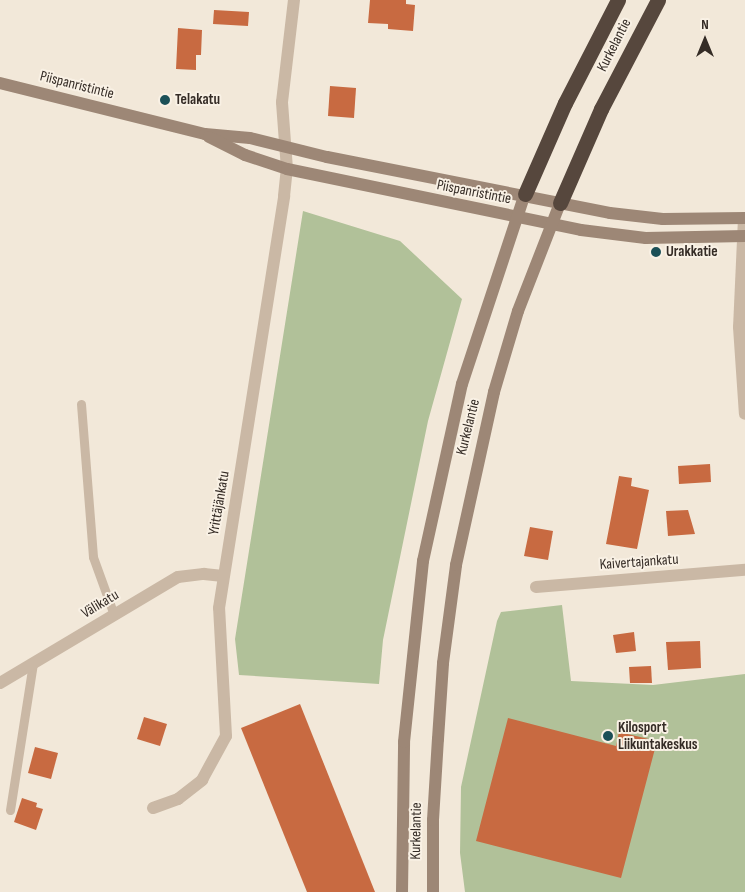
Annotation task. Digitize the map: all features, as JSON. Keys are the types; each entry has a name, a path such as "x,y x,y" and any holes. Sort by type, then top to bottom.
{"highway":[{"name":"Kurkelantie","path":"526,194 565,103 618,0"},
{"name":"Kurkelantie","path":"560,203 601,109 658,0"}],"main road":[{"name":"Piispanristintie","path":"0,83 205,134 250,138 327,157 526,194 560,203 663,219 745,218"},
{"name":"Piispanristintie","path":"205,134 245,155 287,169 551,224 646,238 744,236"},
{"name":"Kurkelantie","path":"402,892 404,742 423,561 462,384 516,216 526,194"},
{"name":"Kurkelantie","path":"433,892 433,820 443,663 456,564 494,392 518,311 560,203"}],"street":[{"path":"287,169 282,102 294,0"},
{"name":"Yrittäjänkatu","path":"153,808 178,799 202,780 226,736 219,608 287,169"},
{"path":"745,218 739,327 745,414"},
{"name":"Kaivertajankatu","path":"536,587 745,570"},
{"name":"Välikatu","path":"0,683 178,577 204,574 223,576"}],"lane":[{"path":"81,404 93,557 114,615"},
{"path":"10,810 32,664"}],"green space":[{"path":"303,211 400,241 462,299 428,421 383,640 379,684 239,675 235,639"},
{"name":"Kilosport Liikuntakeskus","path":"562,605 571,681 653,685 745,674 745,892 465,892 460,853 461,787 497,621 501,612"}],"building":[{"path":"370,0 406,0 406,4 415,5 413,31 388,29 388,24 368,23"},
{"path":"214,10 249,12 248,26 213,24"},
{"path":"178,28 202,30 201,55 196,55 196,70 176,69"},
{"path":"330,86 356,88 354,118 328,116"},
{"path":"710,464 711,482 679,484 678,466"},
{"path":"619,476 632,478 631,486 649,490 637,549 606,544"},
{"path":"688,510 695,534 668,536 666,511"},
{"path":"530,527 553,531 548,560 524,556"},
{"path":"634,632 636,651 616,653 613,635"},
{"path":"700,641 701,668 668,670 666,642"},
{"path":"651,666 652,683 630,683 629,667"},
{"path":"300,704 375,892 307,892 241,728"},
{"path":"144,717 167,724 160,746 137,739"},
{"path":"508,718 616,746 619,732 657,741 621,878 476,841"},
{"path":"35,747 58,753 51,779 28,773"},
{"path":"22,798 37,803 36,807 43,809 36,830 14,822"}],"place":[{"name":"Telakatu","path":"165,100"},
{"name":"Urakkatie","path":"656,252"},
{"name":"Kilosport Liikuntakeskus","path":"608,736"}]}
